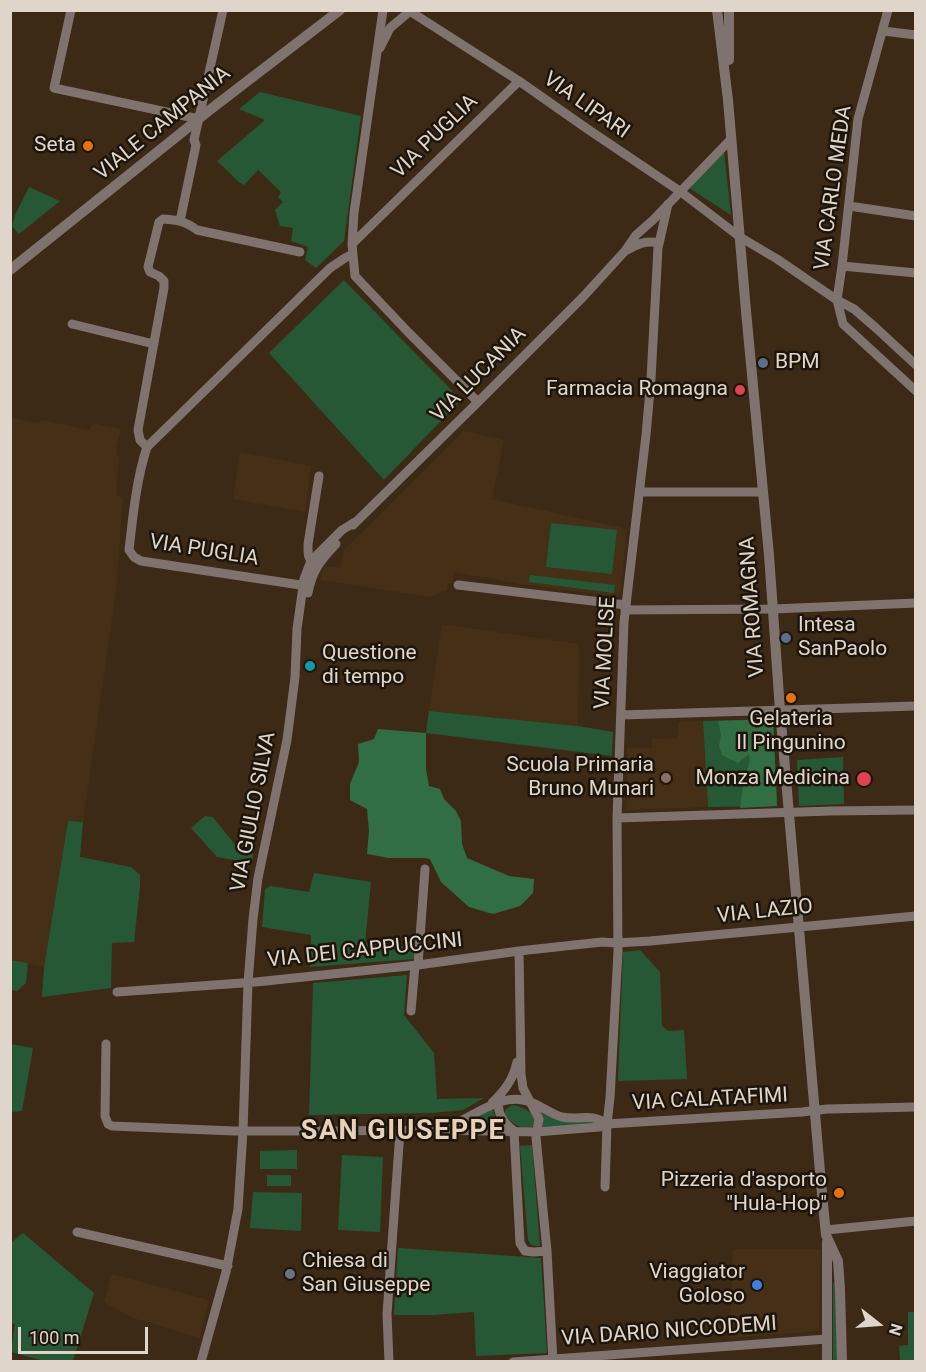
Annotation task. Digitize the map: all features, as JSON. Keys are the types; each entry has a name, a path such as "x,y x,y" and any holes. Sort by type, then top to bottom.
{"street":[{"path":"71,10 54,88 199,119"},
{"path":"180,221 196,145 194,140 223,10"},
{"name":"VIALE CAMPANIA","path":"10,270 340,10"},
{"path":"383,10 354,213 352,244 355,276 408,333 478,402"},
{"name":"VIA ROMAGNA","path":"717,10 728,100 770,555 780,710 820,1183 827,1234"},
{"name":"VIA ROMAGNA","path":"728,100 729,10"},
{"name":"VIA CARLO MEDA","path":"888,10 858,119 837,300 843,324 915,391"},
{"path":"377,56 390,28 409,11"},
{"name":"VIA LIPARI","path":"409,11 519,81 681,192 740,237"},
{"path":"883,31 915,35"},
{"name":"VIA PUGLIA","path":"352,244 519,81"},
{"path":"668,204 731,139"},
{"name":"VIA MOLISE","path":"605,1186 617,943 617,818 625,608 640,492 651,379 659,243 668,204"},
{"name":"VIA LUCANIA","path":"314,562 342,530 355,522 583,297 625,251 636,235 668,204"},
{"path":"849,206 915,216"},
{"path":"300,252 197,230 180,221 163,219 159,222 148,267 150,272 164,281 138,430 140,440 147,447 330,268 353,254"},
{"name":"VIA CARLO MEDA","path":"740,237 854,309 915,365"},
{"name":"VIA LUCANIA","path":"625,251 641,242 659,243"},
{"path":"842,266 915,273"},
{"path":"72,324 154,344"},
{"name":"VIA PUGLIA","path":"147,447 141,465 129,550 134,557 141,561 306,585"},
{"name":"VIA GIULIO SILVA","path":"201,1362 228,1266 238,1209 248,983 258,878 285,755 297,649 297,629 306,585 304,579 314,562 308,555 308,544 319,476"},
{"path":"640,492 763,492"},
{"path":"458,585 625,608 773,609 915,603"},
{"path":"621,715 915,706"},
{"path":"617,818 915,810"},
{"path":"411,1011 417,965 424,868"},
{"name":"VIA LAZIO","path":"617,943 915,916"},
{"name":"VIA DEI CAPPUCCINI","path":"117,992 248,983 602,942 617,943"},
{"path":"519,951 523,1088 539,1122 536,1132 547,1251 553,1360"},
{"name":"VIA CALATAFIMI","path":"106,1044 105,1116 108,1124 112,1126 243,1131 536,1132 599,1127 607,1124 827,1109 915,1107"},
{"path":"520,1045 515,1073 496,1100 500,1117 514,1131 520,1243 525,1251 547,1251"},
{"name":"VIA CALATAFIMI","path":"435,1130 459,1123 496,1100 516,1099 530,1102 558,1116 595,1117 607,1124"},
{"path":"389,1362 387,1314 400,1131"},
{"path":"827,1234 915,1221"},
{"path":"77,1232 228,1266"},
{"path":"827,1234 827,1362"},
{"path":"827,1234 838,1261 842,1362"},
{"name":"VIA DARIO NICCODEMI","path":"513,1362 827,1339"}],"shaded area":[{"path":"10,417 38,423 41,420 90,430 93,423 121,429 116,451 119,459 116,494 123,498 117,583 83,822 68,821 44,967 11,960"},
{"path":"464,431 504,440 492,499 627,529 620,597 519,584 454,572 452,583 448,583 447,590 430,597 320,580 324,566 341,568 344,550"},
{"path":"240,452 311,466 305,512 233,499"},
{"path":"442,624 579,644 578,726 429,711"},
{"name":"Scuola Primaria Bruno Munari","path":"703,721 708,807 626,810 627,748 652,748 652,739 678,738 678,722"},
{"path":"733,1249 821,1249 819,1331 730,1338"},
{"path":"112,1274 209,1300 200,1338 133,1318 104,1302"}],"green space":[{"path":"260,92 361,116 344,241 316,268 305,260 308,247 291,241 293,228 280,226 275,210 283,202 278,197 281,192 258,170 244,185 217,161 265,120 239,109"},
{"path":"724,152 731,215 689,188"},
{"path":"29,187 60,201 19,234 12,226"},
{"path":"344,280 461,400 384,480 269,353"},
{"path":"551,523 617,530 612,574 546,567"},
{"path":"530,575 615,585 614,593 529,582"},
{"path":"429,711 578,726 613,732 612,756 426,733"},
{"path":"773,719 777,806 708,807 703,721"},
{"path":"773,719 777,806 740,808 744,779 750,760 749,754 738,763 722,755 719,746 721,735 718,721"},
{"path":"378,729 426,733 426,769 429,786 440,789 444,799 456,811 461,821 462,844 467,858 509,876 534,879 533,893 520,906 493,914 469,907 441,882 430,859 389,858 367,854 369,831 367,809 350,800 350,784 359,762 358,744 374,739"},
{"path":"843,757 844,804 799,806 797,760"},
{"path":"205,816 213,817 236,846 248,833 255,834 252,863 217,857 191,828"},
{"path":"68,821 83,822 80,857 131,867 140,875 134,942 112,943 111,988 42,997 44,967"},
{"path":"314,873 371,882 365,943 414,948 414,959 310,967 311,935 262,927 265,889 271,886 309,892"},
{"path":"640,950 660,972 662,1026 668,1031 684,1030 687,1079 618,1081 623,952"},
{"path":"10,960 28,963 26,983 17,991 11,990"},
{"path":"407,975 404,1015 434,1053 437,1099 484,1098 463,1110 432,1113 309,1115 313,983"},
{"path":"10,1044 33,1048 22,1111 11,1112"},
{"path":"512,1105 528,1111 535,1120 535,1125 522,1127 507,1118 504,1115 505,1110"},
{"path":"493,1107 494,1114 502,1126 459,1127"},
{"path":"539,1110 593,1120 597,1124 543,1127"},
{"path":"532,1145 540,1246 533,1245 528,1240 520,1146"},
{"path":"297,1150 297,1169 260,1169 260,1151"},
{"path":"342,1155 383,1157 380,1232 338,1230"},
{"path":"267,1175 291,1175 291,1186 267,1186"},
{"path":"253,1192 302,1193 301,1231 250,1228"},
{"path":"23,1233 94,1293 73,1361 44,1361 11,1352 15,1324 11,1323 11,1243"},
{"path":"398,1248 541,1258 547,1353 476,1356 474,1312 394,1315"},
{"path":"836,1282 840,1361 833,1361 833,1283"},
{"path":"908,1312 915,1312 915,1361 900,1361 899,1346 908,1345"}],"place":[{"name":"Seta","path":"88,146"},
{"name":"BPM","path":"763,363"},
{"name":"Farmacia Romagna","path":"740,390"},
{"name":"Intesa SanPaolo","path":"786,638"},
{"name":"Questione di tempo","path":"310,666"},
{"name":"Gelateria Il Pingunino","path":"791,698"},
{"name":"Scuola Primaria Bruno Munari","path":"666,778"},
{"name":"Monza Medicina","path":"864,779"},
{"name":"Pizzeria d'asporto \"Hula-Hop\"","path":"839,1193"},
{"name":"Chiesa di San Giuseppe","path":"290,1274"},
{"name":"Viaggiator Goloso","path":"757,1285"}],"district":[{"name":"SAN GIUSEPPE","path":"403,1132"}]}
